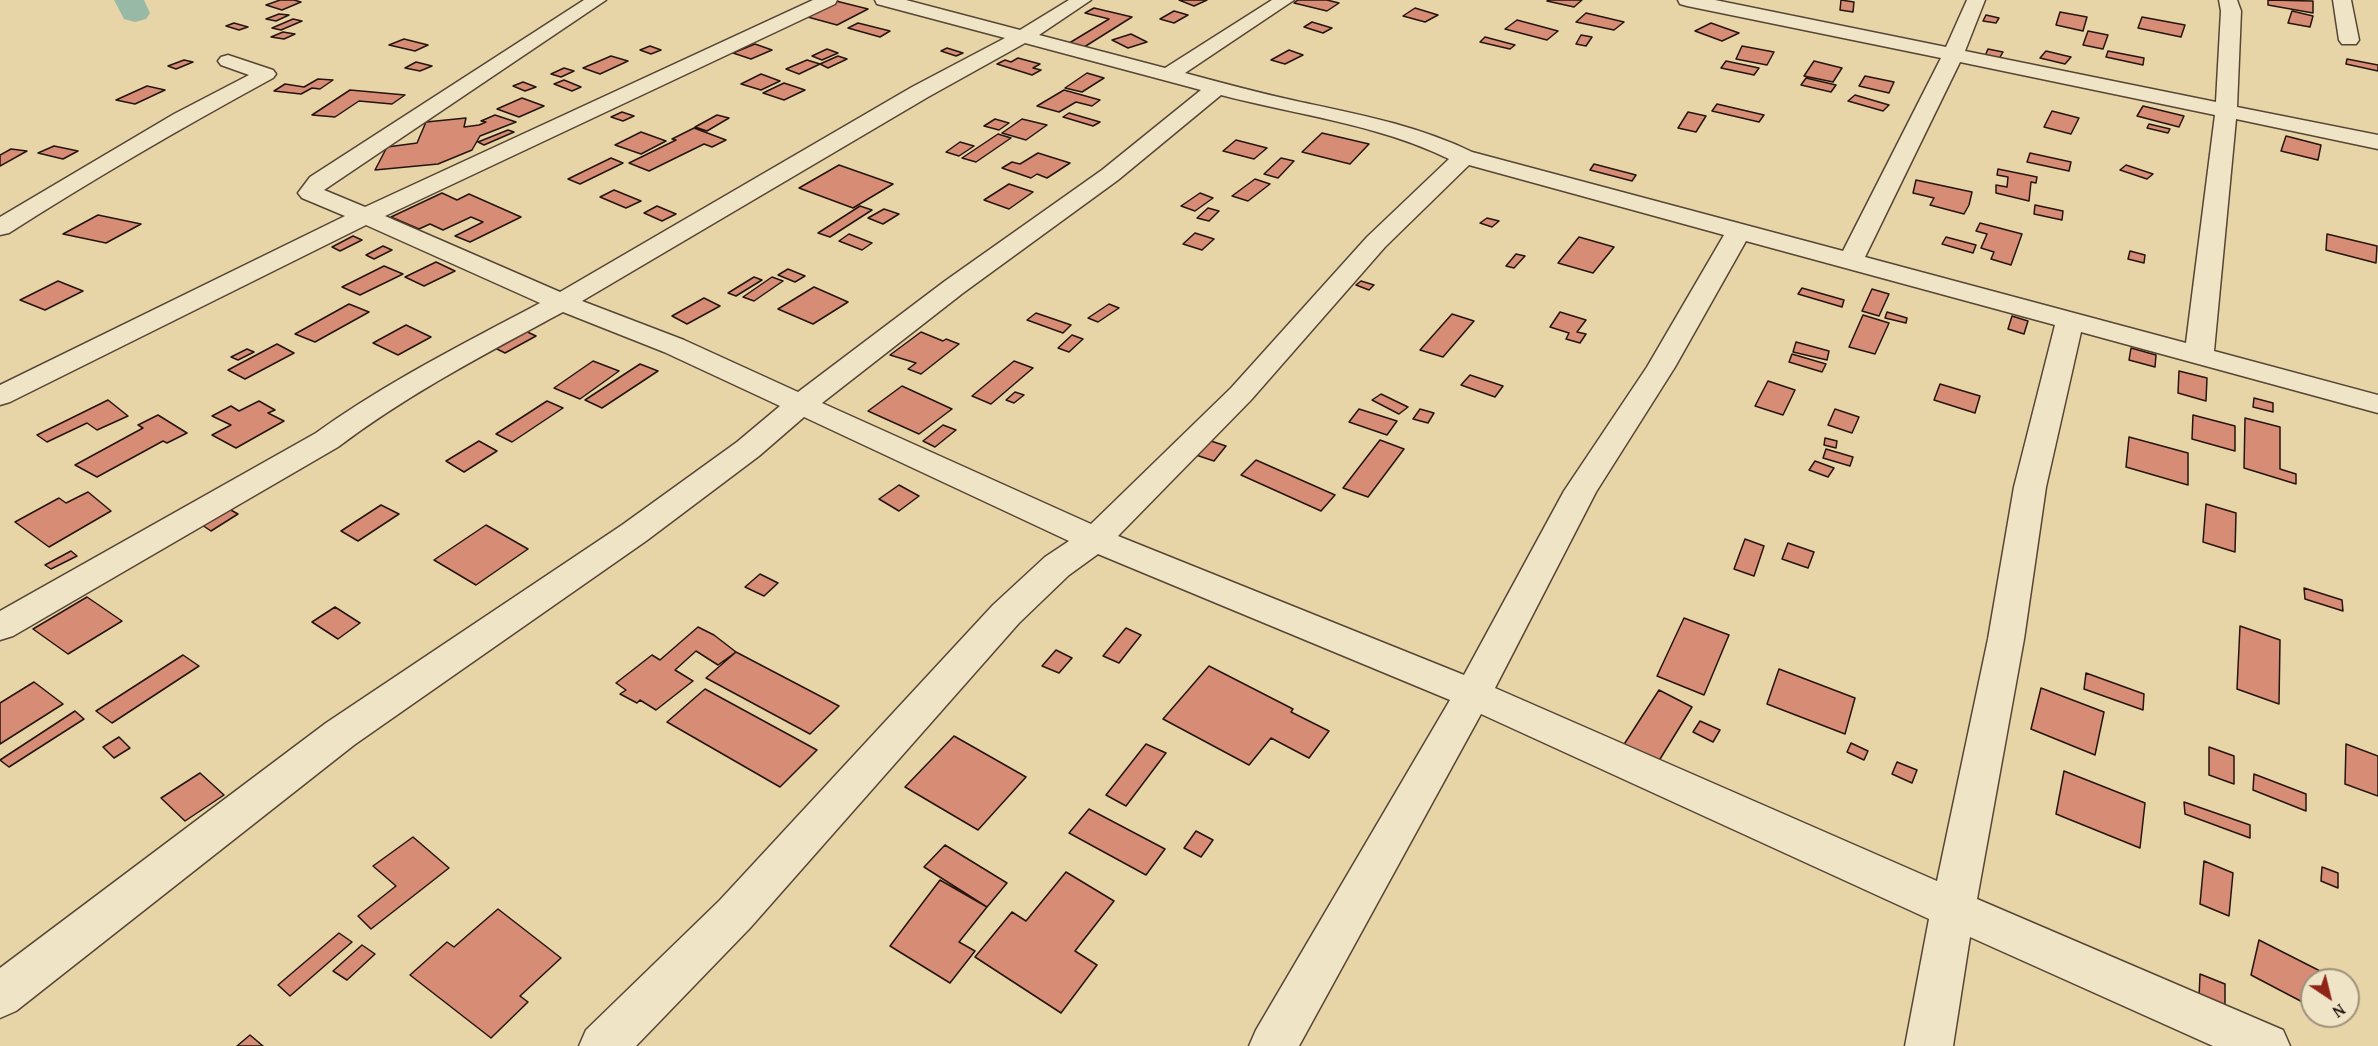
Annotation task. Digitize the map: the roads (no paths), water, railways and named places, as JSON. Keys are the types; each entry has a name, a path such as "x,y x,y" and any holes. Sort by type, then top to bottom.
{"street":[{"path":"597,0 318,182 310,193 561,302 674,346 1095,540 1473,694 2266,1046"},
{"path":"0,396 365,216 828,0"},
{"path":"884,0 1217,88 1398,130 1431,141 1464,157 2378,404"},
{"path":"0,627 327,440 372,407 406,386 561,302 920,92 1022,37 1082,0"},
{"path":"1168,75 1285,0"},
{"path":"1687,0 2378,142"},
{"path":"1850,262 1953,56 1976,0"},
{"path":"2199,356 2226,112 2231,11 2228,0"},
{"path":"2342,0 2349,40"},
{"path":"0,228 172,124 266,74 228,61"},
{"path":"0,996 340,734 634,533 748,449 800,405 954,287 1110,175 1217,88"},
{"path":"603,1046 735,914 1006,614 1057,566 1095,540 1241,394 1376,242 1464,157"},
{"path":"1273,1046 1473,694 1580,491 1661,368 1738,232"},
{"path":"1929,1046 1953,909 2006,639 2030,487 2070,321"}],"waterway":[{"path":"129,0 135,13"}]}
